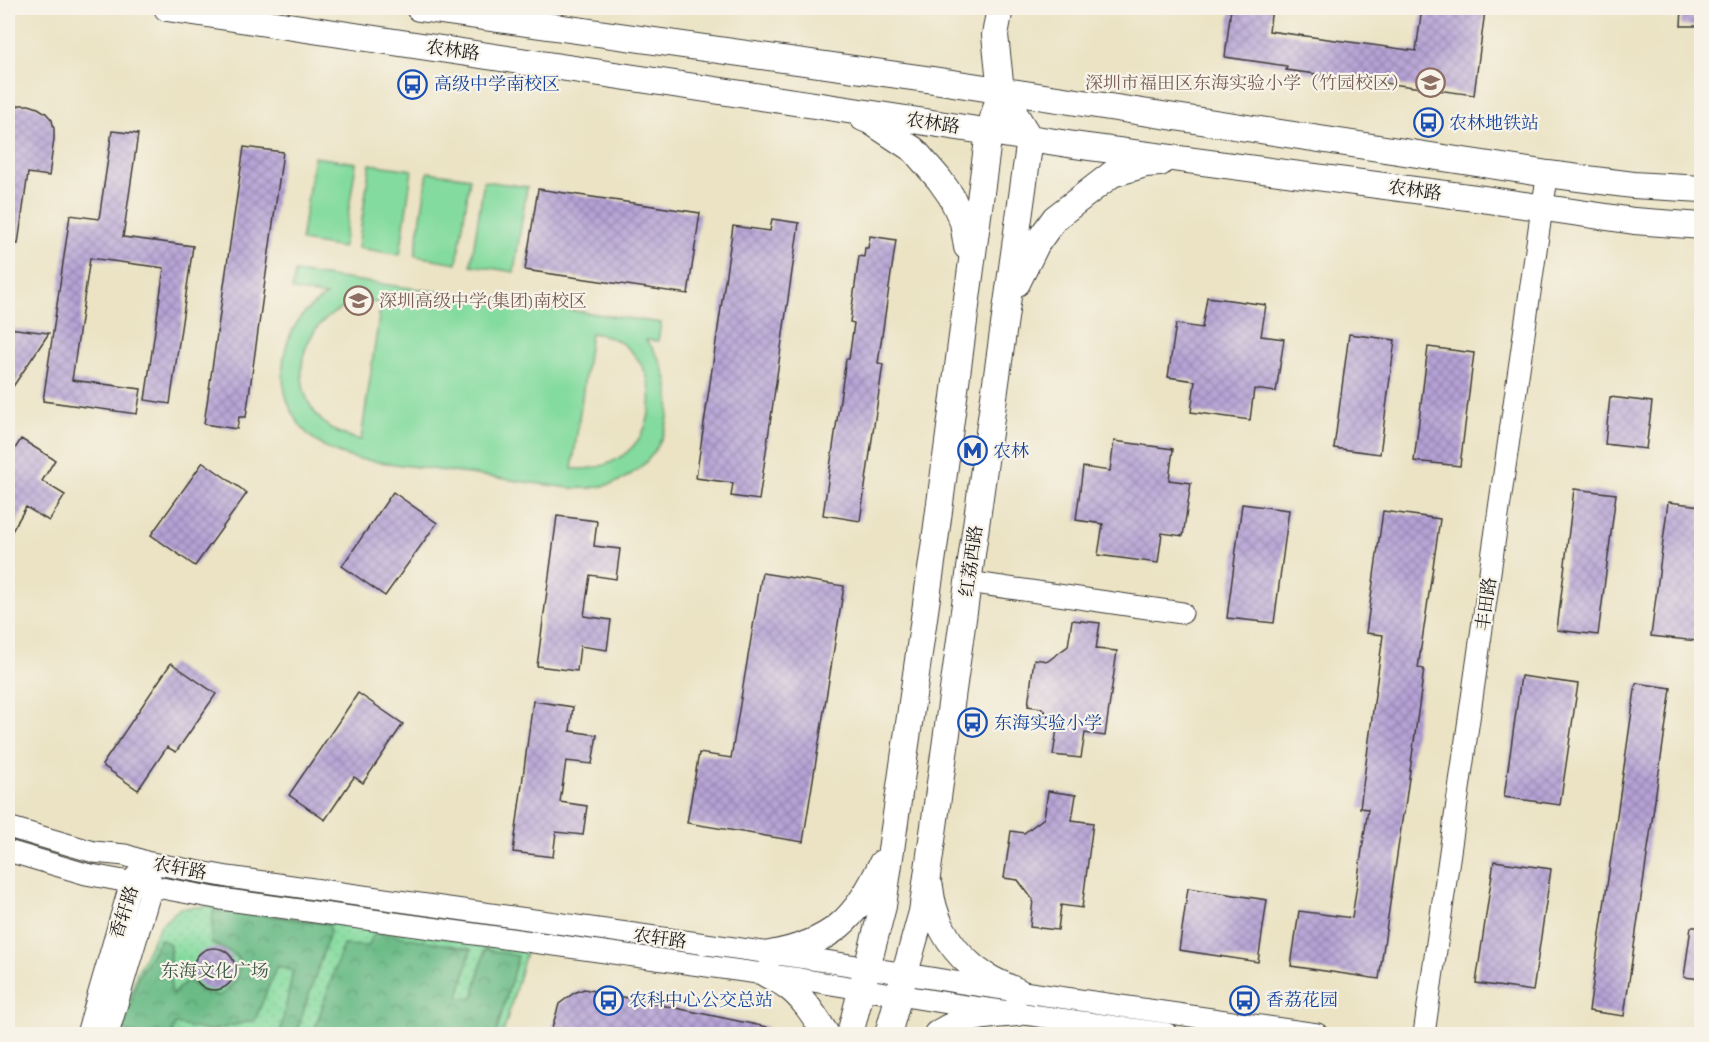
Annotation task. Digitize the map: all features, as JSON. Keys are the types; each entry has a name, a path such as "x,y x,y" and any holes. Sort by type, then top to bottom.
{"main road":[{"name":"农林路","path":"166,8 1030,139 1635,221 1701,226"},
{"name":"农林路","path":"419,8 489,13 1548,174 1633,185 1701,189"},
{"path":"850,1035 883,906 895,826 988,132 1001,91 995,35 1000,8"},
{"path":"1001,91 1030,139"},
{"path":"841,109 870,121 914,150 951,196 963,222 967,251 968,289"},
{"name":"红荔西路","path":"888,1035 922,912 1030,139"},
{"path":"1005,317 1020,275 1037,243 1055,218 1112,174 1145,164 1188,159"},
{"path":"826,1035 802,999 768,964 796,949 820,940 842,924 858,907 876,876 895,826"},
{"path":"928,867 931,900 941,928 971,966 990,978 1017,1002 957,1023 937,1035"}],"street":[{"name":"丰田路","path":"1424,1035 1548,174"},
{"path":"968,582 1182,613"},
{"name":"农轩路","path":"8,827 94,852 125,855 146,862 621,943 1017,1002 1317,1035"},
{"name":"农轩路","path":"8,851 86,874 221,898 621,943"},
{"name":"香轩路","path":"108,1035 146,862"},
{"name":"香轩路","path":"87,1035 142,884"},
{"name":"农轩路","path":"1017,1002 1167,1035"}],"green space":[{"path":"314,157 356,163 343,248 301,241"},
{"path":"370,164 412,170 400,255 358,248"},
{"path":"428,172 470,178 457,263 415,256"},
{"path":"484,181 527,187 514,272 471,265"},
{"path":"295,272 661,323 658,341 646,340 658,358 666,377 669,397 668,417 662,437 652,454 638,469 619,481 589,488 570,488 342,455 312,438 300,426 286,395 283,361 287,344 300,318 326,296 292,290","holes":["367,302 381,303 361,440 335,431 321,420 311,407 302,376 303,359 316,329 337,311","591,333 618,342 637,359 648,381 650,406 644,430 629,451 605,465 572,469"]},
{"name":"东海文化广场","path":"213,906 527,949 503,1034 118,1034 137,972 160,926 180,908"},
{"path":"213,911 329,924 330,932 296,1034 280,1034 293,971 277,966 255,1020 209,1031 175,1024 172,1034 122,1034 139,975 160,939 170,944 172,995 187,980 205,993 219,996 236,980 239,970 238,957 211,943"},
{"path":"375,932 471,949 459,998 473,998 485,949 518,956 496,1034 313,1034 343,945 368,946"}],"building":[{"path":"1231,8 1272,8 1269,31 1416,51 1422,8 1462,8 1485,11 1474,95 1286,70 1287,66 1225,57"},
{"path":"1682,8 1701,8 1701,26 1681,26"},
{"path":"29,105 46,113 52,120 54,139 49,176 28,173 18,244 8,243 8,109"},
{"path":"112,131 138,134 123,237 193,246 170,404 145,400 164,268 90,258 72,380 141,389 137,414 43,401 70,215 99,219"},
{"path":"244,147 283,152 246,417 239,417 237,429 204,424"},
{"path":"538,189 700,213 688,294 525,270"},
{"path":"772,219 799,223 759,500 731,496 733,483 696,478 733,226 770,231"},
{"path":"870,236 896,240 878,363 883,364 860,521 823,515 846,359 849,359 854,323 850,322 859,256 864,257"},
{"path":"1207,297 1266,305 1261,336 1284,339 1276,392 1254,389 1250,420 1191,412 1195,381 1168,377 1176,324 1202,328"},
{"path":"8,328 49,333 8,394"},
{"path":"1349,334 1395,340 1380,454 1334,448"},
{"path":"1428,347 1474,353 1460,466 1414,461"},
{"path":"1610,397 1652,402 1646,449 1605,444"},
{"path":"21,439 55,460 42,481 65,495 49,521 26,507 8,538 8,460"},
{"path":"1114,441 1173,449 1169,480 1191,483 1183,536 1162,533 1158,563 1098,555 1103,524 1076,520 1083,467 1110,471"},
{"path":"203,462 247,493 195,566 151,535"},
{"path":"1574,489 1616,494 1598,635 1557,630"},
{"path":"393,492 437,523 385,596 342,566"},
{"path":"1668,502 1701,506 1701,601 1697,641 1651,636"},
{"path":"1242,504 1289,510 1274,623 1227,618"},
{"path":"1383,511 1440,519 1418,668 1424,669 1379,979 1291,966 1299,911 1352,918 1368,809 1360,808 1383,635 1366,633"},
{"path":"557,516 597,521 594,546 620,549 616,579 590,575 584,616 611,620 607,650 580,646 577,671 537,666"},
{"path":"762,573 844,586 803,842 687,823 699,753 731,758"},
{"path":"1072,620 1100,623 1096,649 1117,651 1105,736 1085,733 1081,758 1053,755 1057,729 1042,708 1028,706 1034,659 1048,661 1068,646"},
{"path":"171,663 216,694 176,752 167,747 138,790 102,765"},
{"path":"1521,676 1578,684 1560,805 1504,797"},
{"path":"1636,683 1671,688 1624,1016 1589,1011"},
{"path":"358,693 403,724 363,783 354,777 325,820 289,795"},
{"path":"533,701 573,707 570,731 597,735 592,764 566,761 560,802 587,806 583,835 556,832 553,857 513,852"},
{"path":"1048,791 1076,795 1072,820 1093,823 1082,908 1061,905 1058,930 1030,927 1033,900 1018,880 1004,878 1011,831 1024,833 1044,818"},
{"path":"1494,861 1551,869 1533,991 1476,983"},
{"path":"1188,888 1267,900 1258,962 1179,950"},
{"path":"1691,927 1701,927 1701,979 1684,977"},
{"path":"214,948 229,954 235,969 229,984 214,990 199,984 193,969 199,954"},
{"path":"584,989 767,1027 766,1035 550,1035 559,1004"}],"place":[{"name":"深圳市福田区东海实验小学（竹园校区）","path":"1430,83"},
{"name":"高级中学南校区","path":"413,84"},
{"name":"农林地铁站","path":"1428,123"},
{"name":"深圳高级中学(集团)南校区","path":"358,301"},
{"name":"农林","path":"972,451"},
{"name":"东海实验小学","path":"973,723"},
{"name":"农科中心公交总站","path":"608,1000"},
{"name":"香荔花园","path":"1245,1000"}]}
